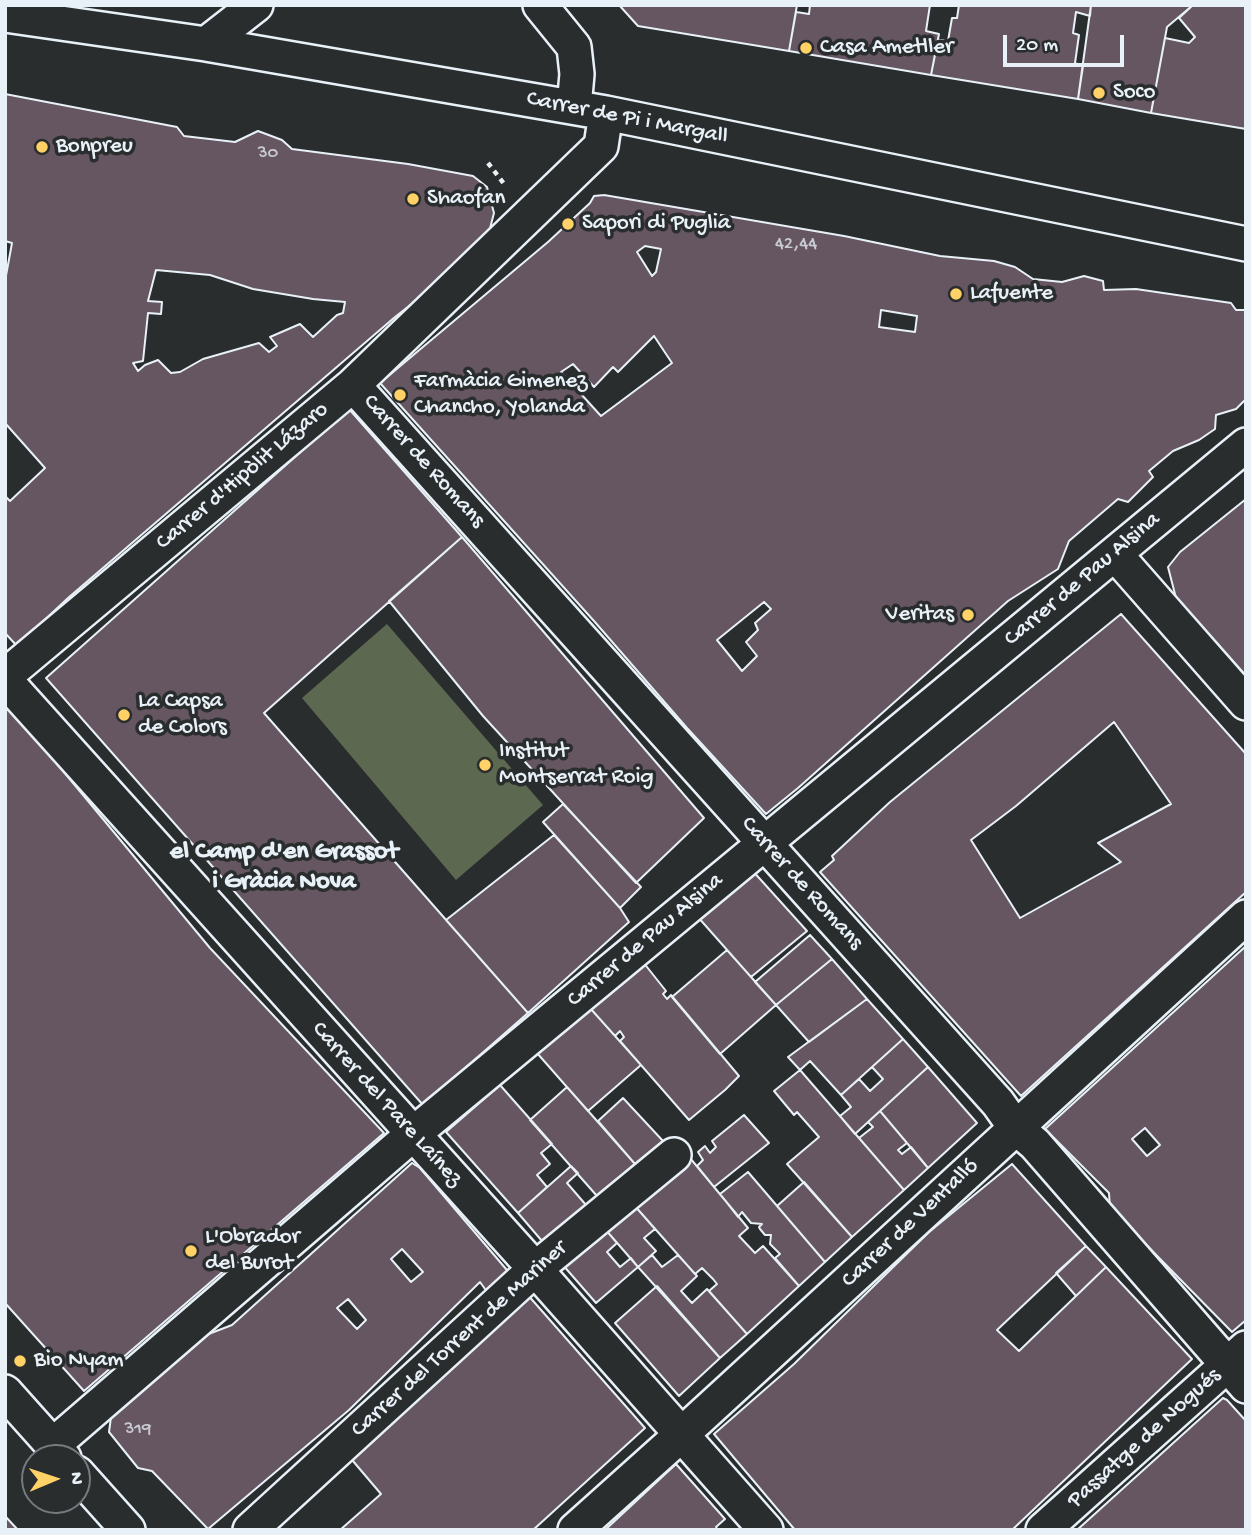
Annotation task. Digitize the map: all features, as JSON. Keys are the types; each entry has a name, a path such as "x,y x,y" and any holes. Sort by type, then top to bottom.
{"street":[{"path":"206,44 256,5"},
{"path":"540,5 574,47 577,74 574,107"},
{"name":"Carrer de Pi i Margall","path":"5,15 206,44 574,107 1246,244"},
{"name":"Carrer d'Hipòlit Lázaro","path":"5,678 353,384 601,146 606,113"},
{"name":"Carrer de Romans","path":"353,384 989,1093 1015,1127 1035,1144 1239,1367"},
{"name":"Carrer de Pau Alsina","path":"67,1444 412,1135 1246,445"},
{"path":"1115,554 1246,703"},
{"name":"Carrer del Pare Laínez","path":"5,678 766,1530"},
{"name":"Carrer de Ventalló","path":"575,1530 1246,916"},
{"name":"Carrer del Torrent de Mariner","path":"250,1530 534,1270 674,1155"},
{"name":"Passatge de Nogués","path":"1043,1530 1239,1367"},
{"path":"5,1392 51,1444"},
{"path":"91,1489 128,1530"}],"path":[{"path":"488,163 505,185"}],"green space":[{"path":"387,624 543,805 456,880 302,698"}],"building":[{"path":"619,5 797,5 789,51 638,26"},
{"path":"810,5 930,5 926,31 939,34 931,75 789,51 796,12 809,14"},
{"path":"959,5 1091,5 1090,16 1076,12 1073,33 1079,35 1075,63 1083,66 1078,99 931,75 938,40 948,41 952,18 957,18"},
{"path":"1091,5 1193,5 1167,27 1151,113 1078,99"},
{"path":"1193,5 1246,5 1246,129 1151,113 1165,38 1189,43 1195,37 1179,18"},
{"path":"5,94 177,127 184,136 235,142 258,131 282,140 292,149 408,164 473,176 487,187 494,213 488,236 450,274 395,317 68,598 17,646 5,633 5,496 10,501 45,468 5,423 5,281 12,243 5,241","holes":["156,270 210,275 253,289 345,302 343,313 337,315 313,337 300,324 270,337 277,346 269,352 259,343 203,359 180,372 171,373 158,360 138,371 133,363 143,361 148,313 161,314 162,302 148,301"]},
{"path":"604,195 844,236 940,256 994,261 1015,267 1033,279 1062,282 1084,276 1103,281 1104,290 1136,289 1231,303 1236,310 1246,310 1246,399 1236,409 1216,415 1215,429 1199,440 1173,451 1149,471 1153,477 1128,502 1118,499 1069,541 1058,569 1008,601 766,814 380,383 548,242 590,203 594,196","holes":["645,246 661,249 656,272 652,276 637,252","881,310 917,316 915,332 879,327","654,336 672,363 601,416 561,372 573,364 594,387 613,367 618,372","764,602 771,609 755,623 758,630 746,642 757,656 742,671 717,640"]},
{"path":"349,409 462,537 264,713 528,1013 423,1105 46,678"},
{"path":"1246,499 1246,676 1176,598 1168,567 1180,552"},
{"path":"462,537 704,818 636,883 483,716 389,601"},
{"path":"1121,614 1246,754 1246,892 1021,1096 820,872 834,860 832,856 890,802","holes":["1114,722 1171,804 1098,843 1121,862 1020,918 971,840 1016,806"]},
{"path":"7,709 15,713 210,948 384,1133 84,1391 5,1303"},
{"path":"563,804 641,887 620,908 543,822"},
{"path":"554,835 620,908 629,922 528,1013 446,920"},
{"path":"751,869 807,931 751,977 697,916"},
{"path":"810,935 832,959 776,1005 755,982"},
{"path":"1246,946 1246,1320 1232,1332 1110,1208 1109,1193 1045,1129","holes":["1145,1128 1160,1145 1147,1156 1132,1139"]},
{"path":"727,950 776,1005 720,1054 672,997"},
{"path":"832,959 867,999 809,1042 776,1005"},
{"path":"643,962 666,991 663,994 667,999 671,995 739,1076 689,1120 620,1041 624,1037 620,1031 615,1036 590,1008"},
{"path":"867,999 903,1039 841,1095 810,1061 800,1070 788,1057"},
{"path":"590,1008 641,1065 588,1111 537,1053"},
{"path":"903,1039 928,1067 855,1134 840,1116 851,1107 841,1095 859,1079 870,1091 883,1079 872,1067"},
{"path":"928,1067 977,1123 928,1168 880,1111"},
{"path":"800,1070 904,1190 852,1237 787,1164 819,1137 797,1112 794,1115 774,1091"},
{"path":"500,1085 552,1144 541,1153 550,1164 537,1175 547,1187 518,1213 446,1132"},
{"path":"567,1087 635,1164 597,1196 530,1120"},
{"path":"623,1098 663,1141 635,1164 598,1121"},
{"path":"880,1111 907,1143 898,1150 902,1154 911,1147 928,1168 904,1190 859,1138 873,1127 868,1122"},
{"path":"744,1115 769,1143 714,1187 697,1166 703,1160 698,1152 705,1146 710,1153 716,1147 712,1141"},
{"path":"690,1158 748,1228 739,1236 755,1253 763,1246 799,1286 747,1334 709,1291 717,1284 713,1279 702,1268 695,1274 634,1205"},
{"path":"412,1163 420,1168 512,1276 490,1296 480,1282 349,1410 208,1529 152,1471 138,1468 109,1432 111,1417 206,1335 232,1325","holes":["402,1249 423,1272 411,1282 391,1259","348,1299 366,1320 357,1329 337,1308"]},
{"path":"1012,1164 1086,1246 997,1330 1019,1351 1106,1267 1192,1359 1012,1530 795,1530 714,1434 794,1364 929,1232"},
{"path":"571,1166 578,1173 567,1183 586,1205 542,1241 518,1213"},
{"path":"748,1172 825,1262 799,1286 775,1258 780,1254 770,1244 771,1235 765,1235 760,1229 762,1224 751,1223 742,1212 738,1217 720,1194"},
{"path":"804,1182 852,1237 825,1262 777,1206"},
{"path":"634,1205 655,1229 644,1238 656,1251 638,1267 605,1229"},
{"path":"605,1229 617,1243 607,1252 620,1267 631,1258 638,1267 596,1303 562,1264"},
{"path":"1086,1246 1106,1267 1076,1296 1056,1273"},
{"path":"652,1255 662,1267 678,1255 697,1276 681,1291 692,1303 707,1289 747,1334 720,1358 638,1267"},
{"path":"657,1286 720,1358 679,1396 615,1323"},
{"path":"527,1294 645,1428 533,1530 340,1530 381,1494 347,1454"},
{"path":"1223,1398 1246,1421 1246,1530 1077,1530"},
{"path":"676,1464 725,1519 716,1527 718,1530 605,1530"},
{"path":"5,1516 18,1530 5,1530"}],"place":[{"name":"Casa Ametller","path":"806,48"},
{"name":"Soco","path":"1099,93"},
{"name":"Bonpreu","path":"42,147"},
{"name":"Shaofan","path":"413,199"},
{"name":"Sapori di Puglia","path":"568,224"},
{"name":"Lafuente","path":"956,294"},
{"name":"Farmàcia Gimenez Chancho, Yolanda","path":"400,395"},
{"name":"Veritas","path":"968,615"},
{"name":"La Capsa de Colors","path":"124,715"},
{"name":"Institut Montserrat Roig","path":"485,765"},
{"name":"L'Obrador del Burot","path":"191,1251"},
{"name":"Bio Nyam","path":"20,1361"}],"district":[{"name":"el Camp d'en Grassot i Gràcia Nova","path":"284,868"}]}
